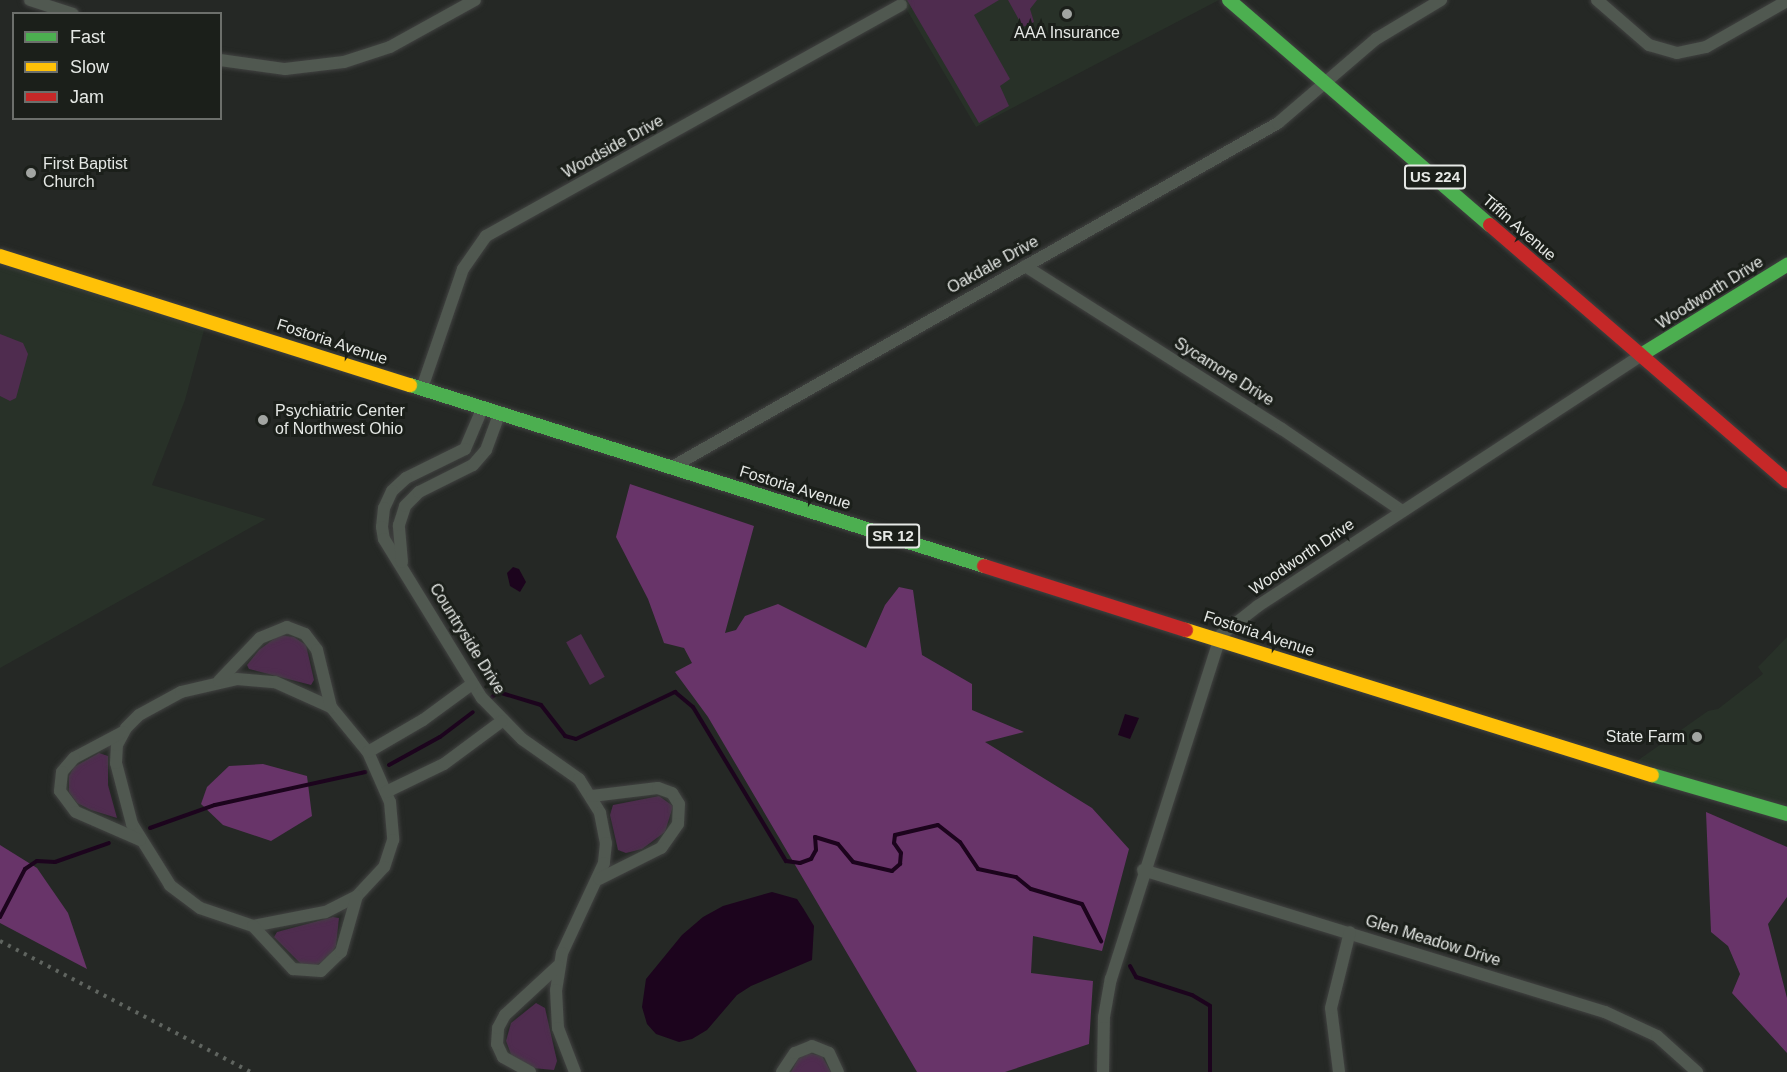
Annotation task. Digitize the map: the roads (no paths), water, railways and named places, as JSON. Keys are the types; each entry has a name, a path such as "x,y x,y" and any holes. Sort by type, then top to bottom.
{"main road":[{"name":"Tiffin Avenue","path":"1228,0 1787,481"},
{"name":"Fostoria Avenue","path":"0,256 1595,759 1787,814"},
{"name":"Woodworth Drive","path":"1641,355 1787,265"}],"street":[{"path":"30,0 67,12"},
{"path":"222,60 285,69 344,62 390,47 475,0"},
{"name":"Oakdale Drive","path":"672,467 1278,123 1323,82 1376,39 1441,0"},
{"path":"1597,0 1649,45 1677,53 1706,47 1787,1"},
{"name":"Woodside Drive","path":"422,388 463,269 486,236 901,5"},
{"name":"Sycamore Drive","path":"1025,266 1282,429 1402,511"},
{"name":"Woodworth Drive","path":"1103,1072 1107,996 1143,870 1219,639 1234,622 1641,355"},
{"name":"Countryside Drive","path":"483,407 465,449 406,478 387,499 382,517 384,539 402,563 472,684 502,721 579,779 592,796 605,835 599,879 558,966 505,1015 498,1028 497,1044 503,1057 530,1072"},
{"name":"Countryside Drive","path":"402,563 399,525 405,506 419,492 473,465 486,450 500,412"},
{"path":"123,732 116,763 121,790 140,840 158,870 184,898 223,918 253,926 325,912 357,896 384,867 391,849 394,821 386,792 368,752 332,707 317,650 305,634 287,627 260,638 219,681"},
{"path":"140,840 76,813 60,790 62,772 74,758 123,732 139,715 164,700 219,681 275,682 332,707"},
{"path":"368,752 423,720 472,684"},
{"path":"386,792 444,764 502,721"},
{"path":"592,796 658,788 672,793 679,804 678,824 662,848 599,879"},
{"name":"Glen Meadow Drive","path":"1143,870 1350,932 1632,1022 1665,1042 1697,1072"},
{"path":"253,926 293,969 321,971 341,952 357,896"},
{"path":"1340,1072 1331,1008 1350,932"},
{"name":"Countryside Drive","path":"558,966 558,1028 576,1072"},
{"path":"782,1072 795,1053 812,1046 829,1053 838,1072"}],"waterway":[{"path":"492,697 498,692 541,705 565,736 576,739 675,692 693,707 786,861 800,863 811,859 816,850 815,837 838,844 853,862 892,871 900,864 901,853 894,843 895,835 938,825 960,842 978,869 1016,877 1031,889 1082,904 1101,941"},
{"path":"389,765 440,737 473,712"},
{"path":"150,828 215,805 365,772"},
{"path":"0,917 25,869 37,861 55,862 109,843"},
{"path":"1130,966 1136,977 1192,995 1210,1006 1210,1072"}],"railway":[{"path":"0,941 251,1072"}],"place":[{"name":"AAA Insurance","path":"1067,14"},
{"name":"First Baptist Church","path":"31,173"},
{"name":"Psychiatric Center of Northwest Ohio","path":"263,420"},
{"name":"State Farm","path":"1697,737"}]}
